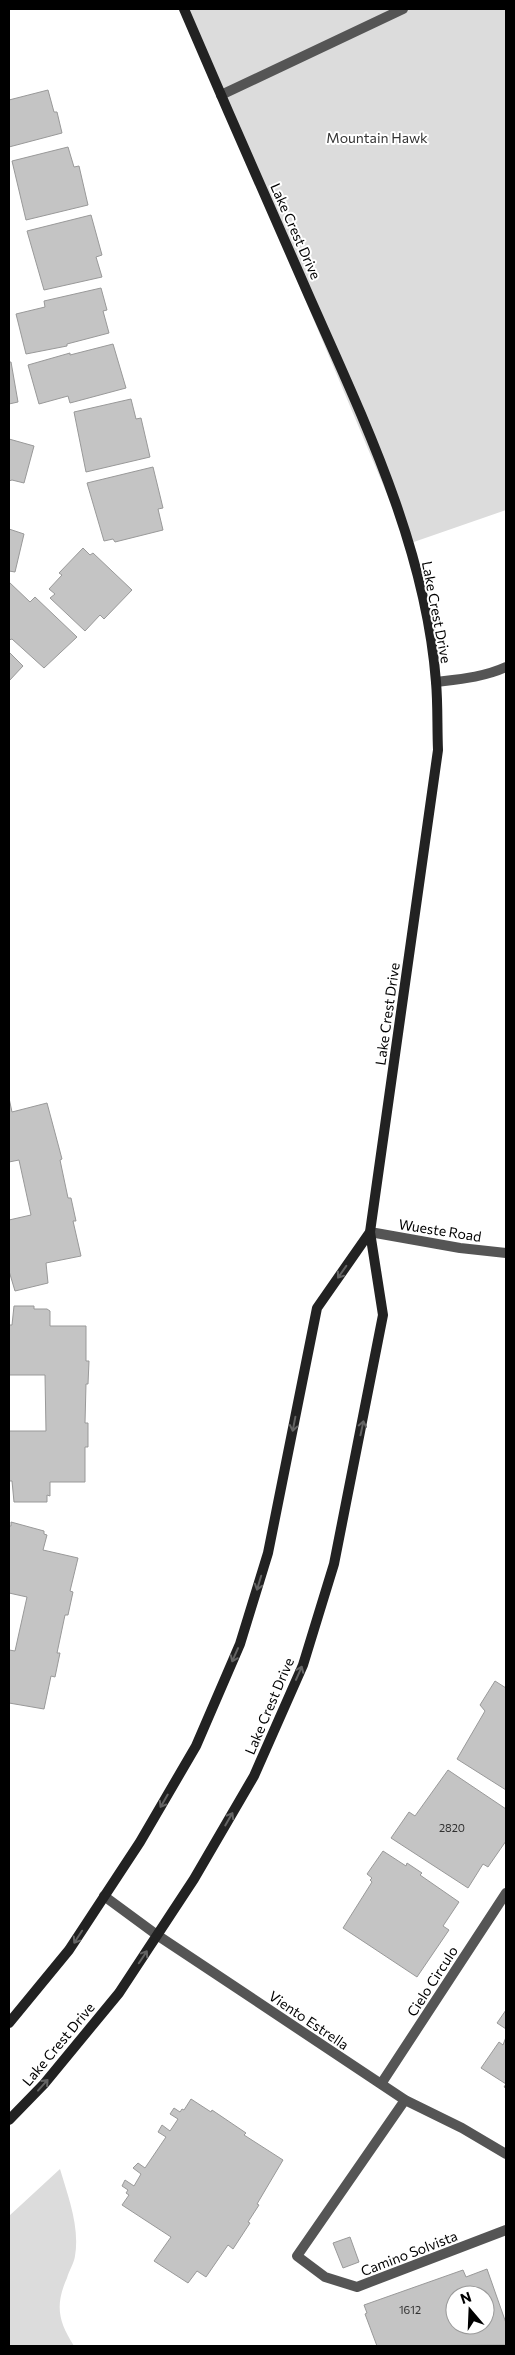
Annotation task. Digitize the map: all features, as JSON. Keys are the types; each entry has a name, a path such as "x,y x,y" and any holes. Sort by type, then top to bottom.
{"main road":[{"name":"Lake Crest Drive","path":"9,2120 44,2084 119,1993 194,1879 254,1776 303,1665 334,1564 384,1315 370,1232 438,750 436,682 424,602 400,515 366,425 184,9"},
{"name":"Lake Crest Drive","path":"9,2023 69,1950 140,1842 196,1746 240,1644 268,1553 317,1308 370,1232"}],"street":[{"path":"221,95 403,9"},
{"path":"436,682 492,674 506,667"},
{"name":"Wueste Road","path":"370,1232 460,1248 506,1253"},
{"name":"Cielo Circulo","path":"381,2084 506,1894"},
{"name":"Viento Estrella","path":"104,1896 157,1935 405,2100 462,2128 506,2154"},
{"name":"Camino Solvista","path":"405,2100 297,2256 325,2277 357,2288 506,2230"}],"green space":[{"name":"Mountain Hawk","path":"183,9 506,9 506,510 408,544"},
{"path":"60,2169 75,2223 76,2245 74,2259 61,2296 60,2313 64,2329 74,2346 9,2346 9,2216"}],"building":[{"path":"48,90 54,112 57,112 62,133 9,147 9,100"},
{"path":"68,147 74,167 79,166 88,205 26,220 12,161"},
{"path":"91,215 102,255 96,257 102,277 44,290 27,231"},
{"path":"101,288 107,310 103,311 109,333 67,344 67,346 26,354 16,314 45,307 44,301"},
{"path":"113,344 126,388 70,403 68,396 39,404 28,365 70,353 70,355"},
{"path":"9,362 11,362 18,402 9,404"},
{"path":"131,399 136,419 141,418 150,457 86,472 74,412"},
{"path":"9,439 34,446 24,483 9,481"},
{"path":"153,467 163,508 158,509 163,530 115,542 113,539 104,541 87,483"},
{"path":"9,529 24,534 15,572 9,571"},
{"path":"83,548 90,555 93,553 132,590 104,619 100,615 85,631 50,598 55,594 49,589 62,575 59,573"},
{"path":"9,582 30,602 35,597 77,637 44,668 12,639 9,640"},
{"path":"9,652 23,666 9,681"},
{"path":"9,1098 12,1112 47,1103 62,1159 60,1160 68,1198 71,1198 76,1221 73,1221 81,1256 46,1263 48,1283 15,1291 9,1271 9,1220 31,1215 19,1160 9,1162"},
{"path":"14,1306 34,1306 34,1309 47,1309 50,1311 50,1326 86,1326 86,1361 89,1361 88,1384 86,1384 85,1423 88,1423 88,1447 85,1447 85,1482 50,1482 50,1496 47,1495 47,1502 14,1502 12,1481 9,1481 9,1431 46,1431 45,1375 9,1375 9,1325 12,1325"},
{"path":"11,1522 44,1531 44,1534 47,1535 43,1550 78,1558 70,1591 73,1592 68,1615 65,1615 57,1653 60,1653 55,1677 51,1676 44,1709 9,1703 9,1650 15,1651 27,1597 9,1593 9,1526 11,1526"},
{"path":"495,1681 506,1688 506,1790 457,1759 485,1711 480,1705"},
{"path":"448,1770 506,1809 506,1841 488,1867 483,1864 468,1888 391,1838 409,1812 415,1816"},
{"path":"383,1851 406,1866 407,1863 422,1873 420,1875 459,1902 443,1926 449,1930 417,1977 343,1928 372,1882 370,1880 372,1878 367,1874"},
{"path":"506,2010 506,2029 497,2023"},
{"path":"506,2037 506,2084 481,2068 499,2042 503,2045"},
{"path":"191,2099 211,2112 212,2110 246,2133 244,2135 283,2160 257,2204 259,2205 248,2222 250,2223 233,2249 228,2245 206,2277 197,2271 188,2283 154,2261 171,2237 122,2205 129,2195 126,2193 128,2190 122,2186 125,2180 134,2186 141,2174 133,2168 138,2163 145,2168 166,2137 158,2132 162,2125 170,2131 178,2119 170,2114 174,2108 180,2112 182,2109 184,2110"},
{"path":"350,2237 359,2262 343,2268 333,2243"},
{"path":"487,2269 493,2285 445,2285 445,2335 495,2335 495,2292 506,2323 506,2345 377,2346 365,2314 367,2313 364,2305 463,2270 466,2277"}]}
